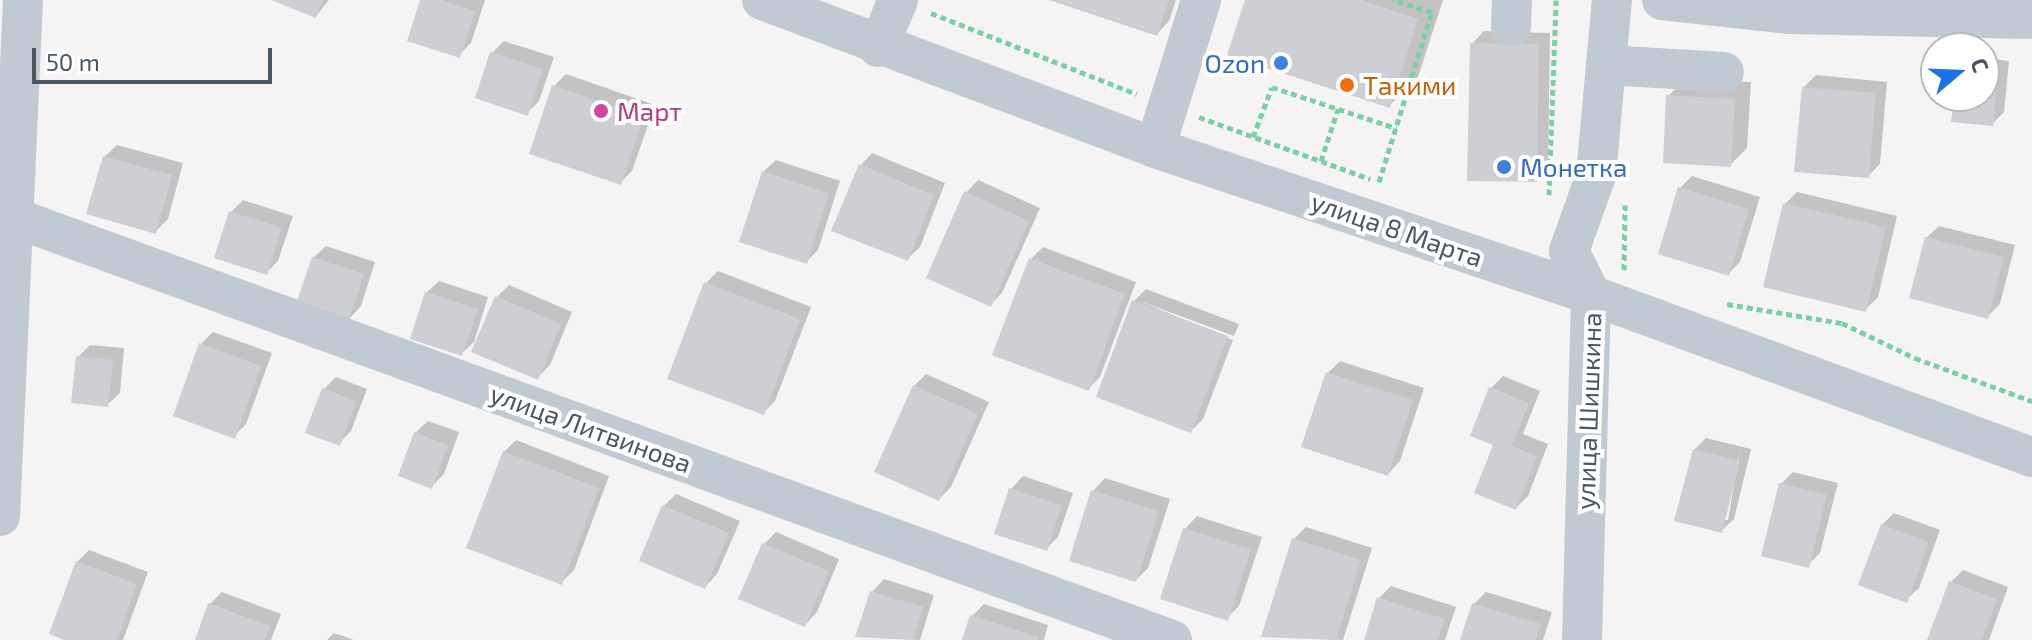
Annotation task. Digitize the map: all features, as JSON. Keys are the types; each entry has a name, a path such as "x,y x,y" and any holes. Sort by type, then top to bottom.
{"street":[{"path":"0,516 10,216 23,0"},
{"name":"улица 8 Марта","path":"762,0 878,47 1155,148 1591,295 2032,457"},
{"path":"878,47 898,0"},
{"path":"1155,148 1201,0"},
{"path":"1569,251 1596,175 1612,0"},
{"path":"1662,0 1789,14 2032,19"},
{"path":"1606,65 1724,72"},
{"name":"улица Литвинова","path":"10,216 1172,640"},
{"name":"улица Шишкина","path":"1569,251 1591,295 1582,640"}],"path":[{"path":"898,0 1168,106 1394,188"},
{"path":"1379,182 1432,12 1393,0"},
{"path":"1549,198 1556,0"},
{"path":"1253,137 1272,87 1396,128"},
{"path":"1321,162 1338,109"},
{"path":"1624,270 1625,199"},
{"path":"1569,251 1638,275"},
{"path":"1721,303 1842,323 1915,358 2032,401"}],"building":[{"path":"271,0 323,0 316,18"},
{"path":"420,0 441,0 475,11 460,58 407,41"},
{"path":"1049,0 1169,0 1157,36"},
{"path":"1245,0 1361,0 1418,19 1390,108 1227,55"},
{"path":"1470,43 1539,44 1537,182 1467,181"},
{"path":"490,52 543,69 528,116 475,98"},
{"path":"552,85 644,117 621,185 529,154"},
{"path":"1802,87 1876,93 1869,178 1794,172"},
{"path":"1666,95 1735,99 1731,167 1663,163"},
{"path":"1952,112 1994,112 1993,126 1951,122"},
{"path":"103,156 172,175 156,234 86,214"},
{"path":"859,164 934,195 908,261 831,231"},
{"path":"762,171 829,193 807,264 739,242"},
{"path":"1678,187 1749,209 1729,276 1658,254"},
{"path":"964,191 1029,221 991,307 926,278"},
{"path":"1783,203 1886,227 1866,312 1763,287"},
{"path":"229,211 282,228 267,275 214,258"},
{"path":"1925,237 2004,257 1988,319 1909,298"},
{"path":"312,257 364,274 349,321 296,304"},
{"path":"1029,258 1125,294 1089,391 992,355"},
{"path":"704,282 800,319 764,415 667,379"},
{"path":"425,292 478,309 462,356 410,339"},
{"path":"495,296 561,324 538,380 471,352"},
{"path":"1132,300 1228,336 1191,433 1096,397"},
{"path":"199,343 261,366 235,439 173,416"},
{"path":"76,356 113,360 108,407 71,403"},
{"path":"1326,372 1413,400 1388,476 1301,447"},
{"path":"913,385 978,414 939,501 874,472"},
{"path":"1489,387 1529,403 1512,446 1537,456 1516,510 1474,493 1493,445 1470,436"},
{"path":"322,388 356,401 340,446 305,433"},
{"path":"414,432 448,445 432,489 398,476"},
{"path":"1693,449 1740,461 1722,533 1674,521"},
{"path":"503,451 599,488 562,585 466,548"},
{"path":"1779,483 1827,495 1809,568 1761,556"},
{"path":"1009,488 1062,505 1047,551 994,534"},
{"path":"1091,490 1159,511 1136,582 1069,561"},
{"path":"662,505 729,533 705,589 639,561"},
{"path":"1881,524 1929,542 1907,603 1858,585"},
{"path":"1183,528 1251,549 1228,621 1160,599"},
{"path":"1292,538 1361,560 1336,640 1261,637"},
{"path":"762,543 829,571 805,627 738,599"},
{"path":"76,561 137,584 117,640 64,640 49,634"},
{"path":"1949,581 1997,599 1982,640 1927,640"},
{"path":"870,591 923,607 913,640 855,637"},
{"path":"1377,597 1445,619 1438,640 1364,640"},
{"path":"208,603 270,626 265,640 195,640"},
{"path":"1472,603 1541,624 1536,640 1460,640"},
{"path":"970,615 1038,637 1037,640 962,640"}],"place":[{"name":"Ozon","path":"1281,63"},
{"name":"Такими","path":"1347,85"},
{"name":"Март","path":"601,111"},
{"name":"Монетка","path":"1504,167"}]}
